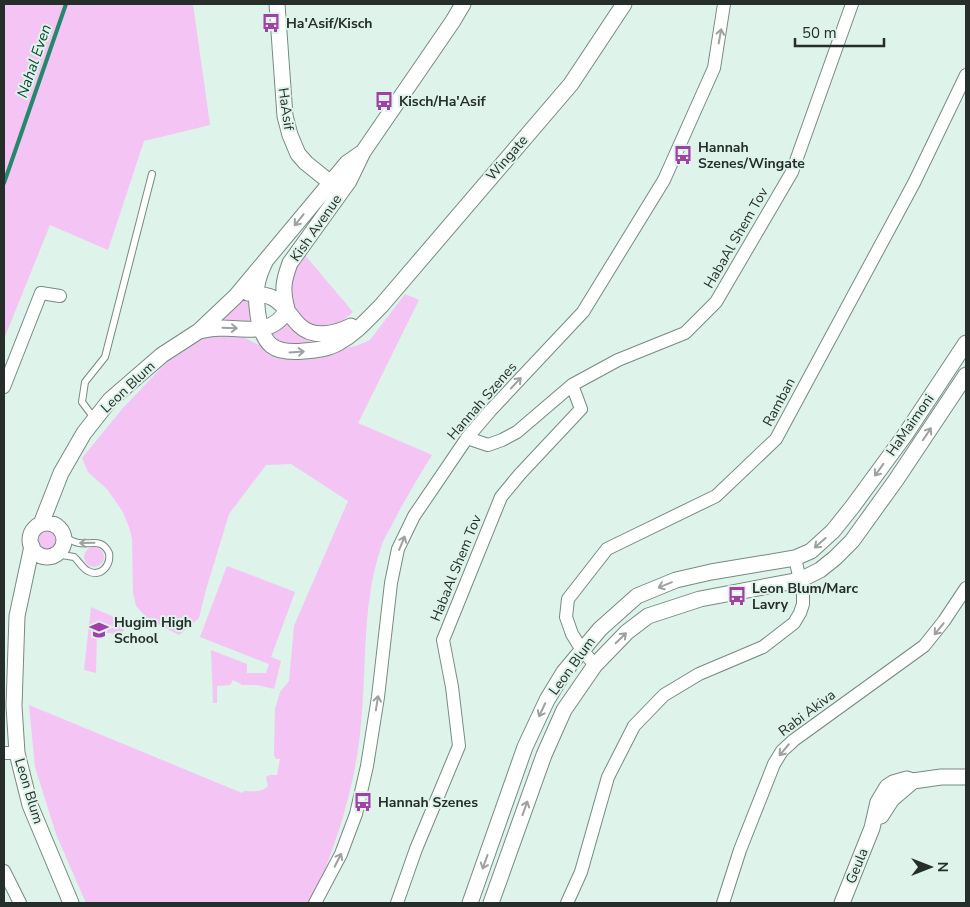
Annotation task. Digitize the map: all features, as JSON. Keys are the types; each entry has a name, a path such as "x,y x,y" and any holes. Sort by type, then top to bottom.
{"street":[{"name":"HaAsif","path":"277,4 285,116 290,135 298,154 306,163 336,187"},
{"name":"Kish Avenue","path":"266,260 336,187 356,170 363,152 463,4"},
{"name":"Wingate","path":"266,260 260,272 255,294 260,328 264,338 270,344 278,350 288,352 323,349 336,344 350,335 381,306 571,84 624,4"},
{"name":"Hannah Szenes","path":"315,903 341,854 356,814 378,697 391,583 398,549 414,516 467,438 490,411 584,312 664,180 714,68 724,4"},
{"name":"HabaAl Shem Tov","path":"467,438 488,445 517,432 572,385 618,360 686,333 716,302 792,172 852,4"},
{"name":"Ramban","path":"595,665 582,650 572,634 566,617 568,599 607,549 716,496 776,439 914,183 966,75"},
{"name":"Kish Avenue","path":"287,309 283,287 284,278 290,263 336,187"},
{"name":"Leon Blum","path":"41,524 61,473 84,433 110,400 162,355 199,331 236,296 266,260"},
{"path":"4,387 41,293 60,296"},
{"name":"Wingate","path":"255,294 270,296 287,309 301,326 318,334 337,333 381,306"},
{"path":"236,296 255,294"},
{"name":"Leon Blum","path":"199,331 214,328 260,328 281,320 287,309"},
{"name":"HaMaimoni","path":"853,506 905,434 966,343"},
{"name":"HaMaimoni","path":"869,517 966,375"},
{"name":"HabaAl Shem Tov","path":"397,903 416,849 459,746 452,687 442,640 501,497 580,409 572,385"},
{"name":"Leon Blum","path":"56,484 56,505 61,532"},
{"name":"Leon Blum","path":"470,903 525,747 547,700 564,672 614,615 637,596 676,580 795,558 811,551 823,541 853,506"},
{"name":"Leon Blum","path":"490,903 544,755 564,710 595,665 627,632 648,616 700,599 800,580 820,570 835,558 852,541 869,517"},
{"path":"51,523 61,532 64,545 52,556 38,554 32,546 32,533 41,524 51,523"},
{"name":"Leon Blum","path":"32,546 17,616 14,706 10,753 72,903"},
{"name":"Leon Blum","path":"25,584 37,566 52,556"},
{"path":"567,903 581,872 608,777 634,726 664,695 699,674 763,648 794,622 800,613 802,604 800,580 795,558"},
{"name":"Rabi Akiva","path":"723,903 756,808 774,764 782,751 794,740 924,646 944,621 966,588"},
{"name":"Geula","path":"842,903 872,828 878,802 887,787 907,779 966,777"},
{"path":"4,871 20,903"}],"lane":[{"path":"95,419 82,402 85,382 105,357 152,174"},
{"path":"52,556 74,557 84,569 92,573 102,571 109,563 109,553 103,545 95,542 79,543 61,532"}],"shaded area":[{"path":"4,4 193,4 210,125 144,141 108,250 50,225 4,339"},
{"path":"304,254 353,312 342,321 330,326 314,325 301,317 292,304 289,297 290,280"},
{"path":"405,294 419,300 358,423 432,455 385,537 374,571 367,619 362,718 356,763 341,823 312,901 308,903 86,903 56,834 35,767 29,705 242,793 244,791 263,790 268,786 266,777 277,775 280,759 276,759 274,755 275,709 280,692 289,681 294,626 348,501 291,464 266,465 229,514 199,618 179,635 147,618 136,606 133,592 132,539 130,530 123,512 107,489 88,472 82,458 123,408 181,347 199,334 231,331 279,355 319,353 356,346 370,340"},
{"path":"252,298 256,325 216,324 237,299"},
{"path":"289,316 322,338 321,344 280,346 266,332"},
{"path":"48,530 55,533 58,540 55,547 48,550 41,547 38,540 41,533"},
{"path":"94,547 101,550 104,557 101,564 94,567 87,564 84,557 87,550"},
{"path":"227,566 295,592 271,657 281,661 274,689 257,685 241,685 233,680 230,685 217,686 217,703 213,703 211,650 247,664 247,673 266,673 269,664 200,637"},
{"path":"91,607 125,622 122,637 111,633 97,633 96,673 84,670"}],"waterway":[{"name":"Nahal Even","path":"4,183 66,4"}],"place":[{"name":"Ha'Asif/Kisch","path":"271,23"},
{"name":"Kisch/Ha'Asif","path":"384,101"},
{"name":"Hannah Szenes/Wingate","path":"683,155"},
{"name":"Leon Blum/Marc Lavry","path":"737,596"},
{"name":"Hugim High School","path":"99,630"},
{"name":"Hannah Szenes","path":"363,802"}]}
